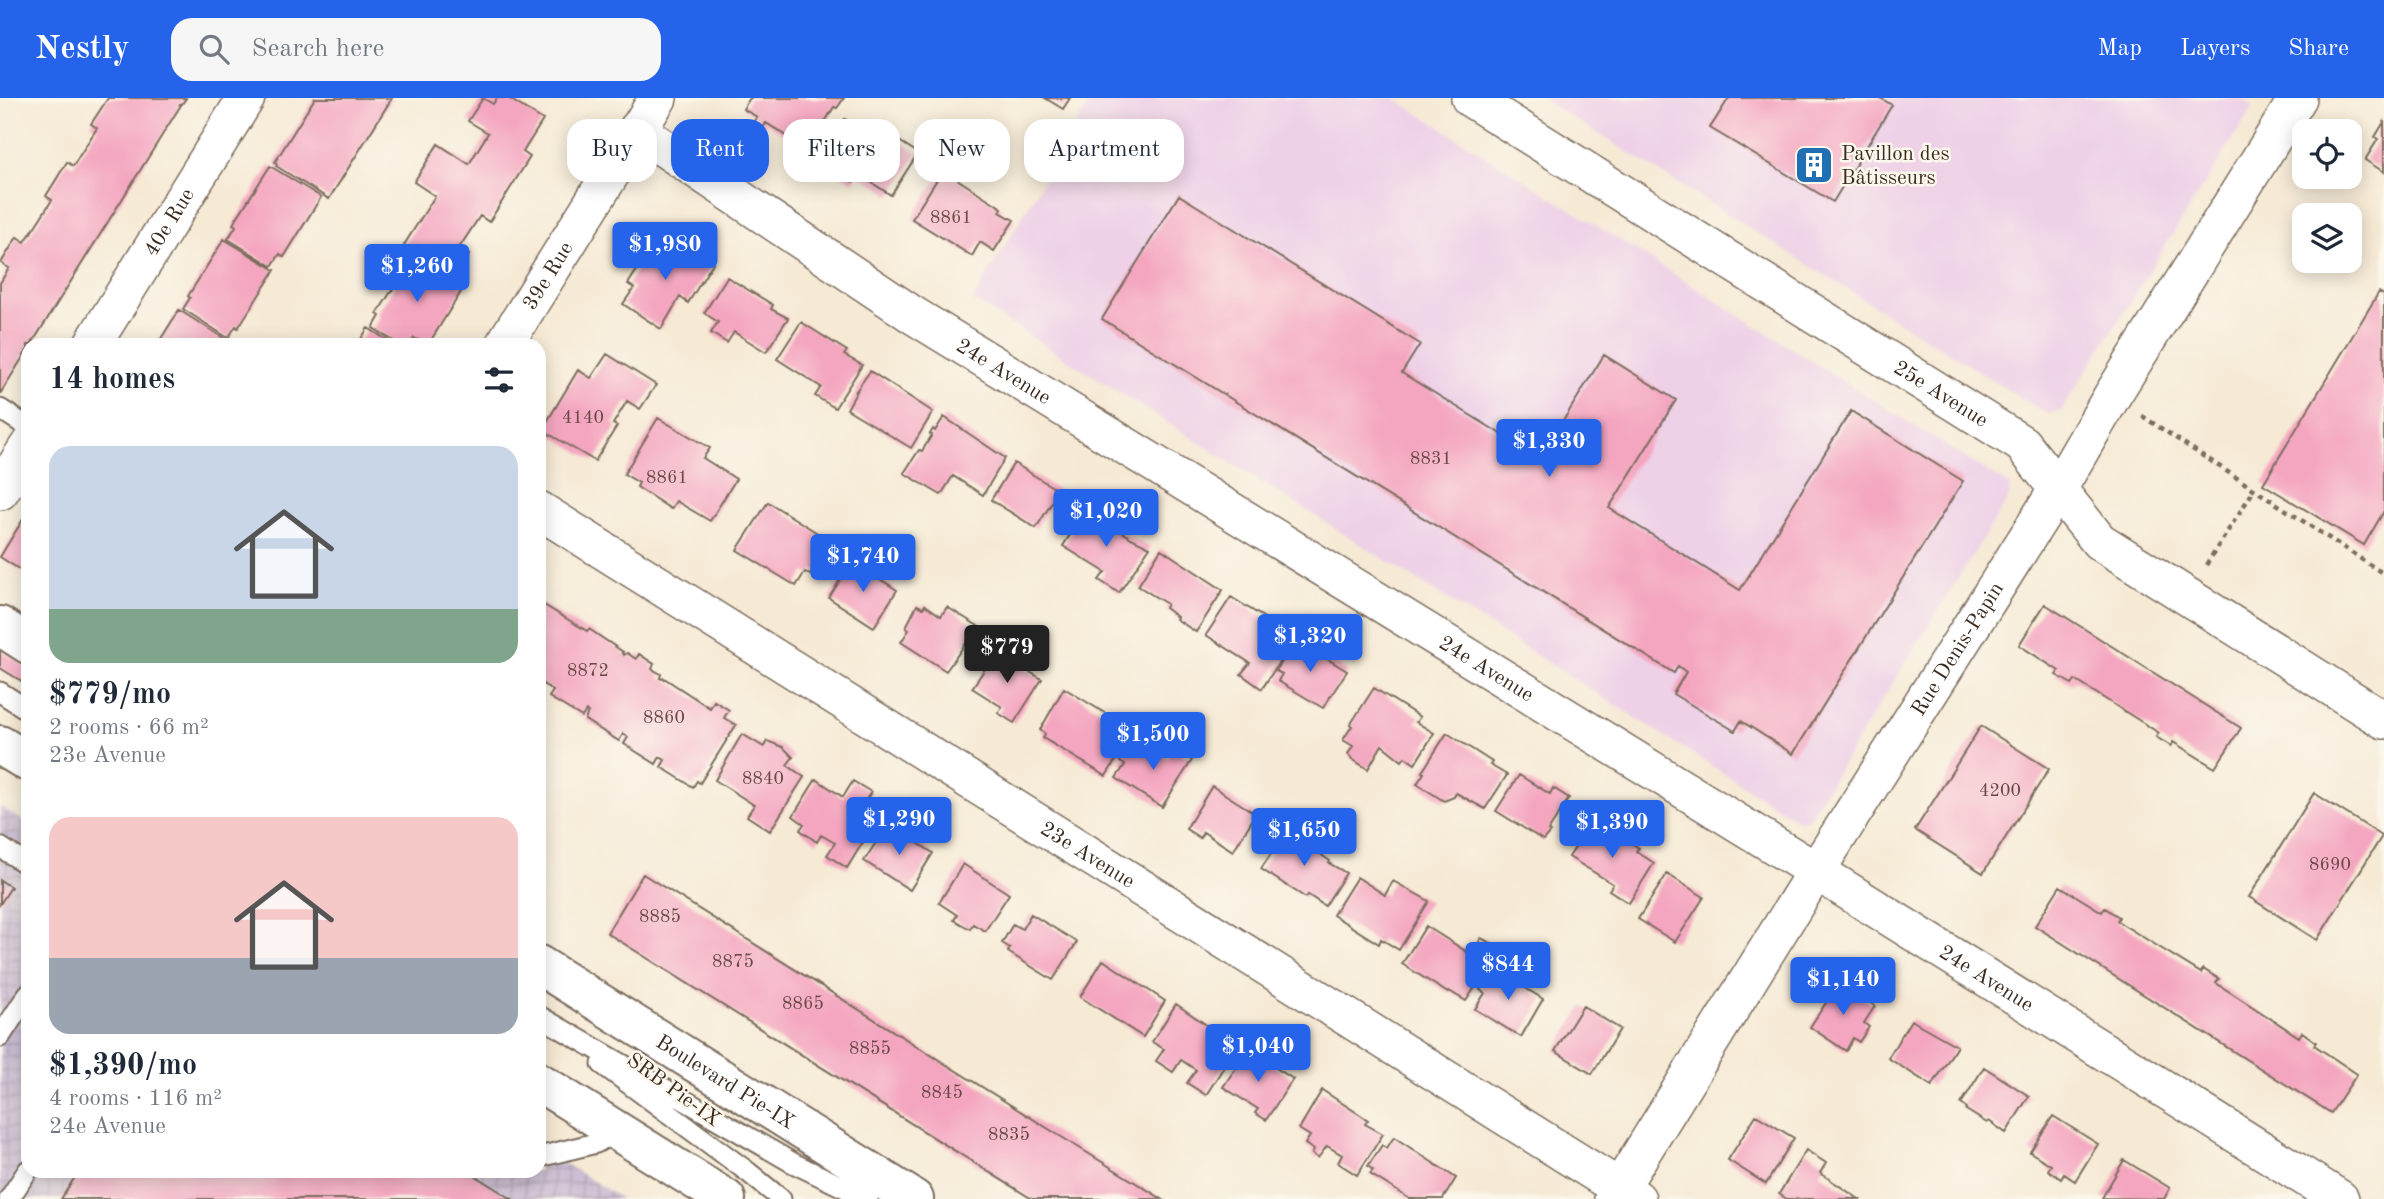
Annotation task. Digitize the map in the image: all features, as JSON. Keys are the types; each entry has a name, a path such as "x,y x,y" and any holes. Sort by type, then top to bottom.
{"main road":[{"path":"0,626 21,640"},
{"path":"0,744 21,758"},
{"name":"Boulevard Pie-IX","path":"546,969 914,1199"},
{"path":"546,1086 726,1199"}],"street":[{"name":"40e Rue","path":"96,338 246,98"},
{"name":"39e Rue","path":"644,119 658,98"},
{"name":"25e Avenue","path":"1470,98 2022,444 2099,541 2384,720"},
{"name":"Rue Denis-Papin","path":"1623,1195 1816,871 2058,489 2112,396 2298,98"},
{"name":"24e Avenue","path":"657,143 913,315 1816,871 2340,1199"},
{"name":"39e Rue","path":"507,338 605,182"},
{"path":"0,491 21,458"},
{"name":"23e Avenue","path":"546,514 1623,1195"}],"lane":[{"path":"0,409 21,422"},
{"path":"0,692 21,706"},
{"path":"0,847 21,860"},
{"path":"0,1037 21,1005"},
{"name":"SRB Pie-IX","path":"546,1021 793,1163 868,1199"},
{"name":"SRB Pie-IX","path":"546,1022 781,1199"},
{"path":"546,1155 596,1143 612,1128"},
{"path":"9,1199 23,1178"}],"path":[{"path":"2112,396 2384,574"},
{"path":"2186,594 2254,490"}],"shaded area":[{"path":"1092,98 1394,98 2010,486 2009,497 1809,817 1796,819 973,300 1043,182 1184,182 1184,119 1080,119"},
{"path":"1541,98 2241,98 2254,106 2061,411 2047,414"},
{"path":"0,807 21,820 21,1178 546,1178 546,1151 621,1199 0,1199"}],"building":[{"path":"108,98 186,98 179,104 181,105 35,338 21,338 21,360 0,394 0,283 9,268 1,263 17,237 25,242 52,200 46,196 67,162 73,166 97,128 91,124"},
{"path":"315,98 392,98 329,199 276,166 275,162"},
{"path":"483,98 493,104 497,98 508,98 543,120 523,152 530,157 489,222 480,216 459,248 469,255 454,277 404,245 435,196 414,182 438,144 469,164 488,133 468,121"},
{"path":"750,98 844,98 827,119 783,119 783,134 769,125 769,119 755,119 757,117 743,109"},
{"path":"1045,98 1070,98 1063,109"},
{"name":"Pavillon des Bâtisseurs","path":"1729,98 1880,98 1892,105 1833,202 1710,128"},
{"path":"2384,122 2384,172 2365,160 2378,139 2375,137"},
{"path":"900,142 914,150 914,159 900,181"},
{"path":"270,166 321,197 284,257 280,254 272,266 228,239 236,226 233,224"},
{"path":"871,182 899,182 891,195"},
{"path":"935,182 962,182 1002,208 1000,212 1014,220 994,251 980,242 972,256 912,219"},
{"path":"1179,195 1420,344 1402,373 1540,458 1604,355 1676,400 1609,508 1740,590 1851,411 1963,481 1793,754 1741,721 1735,731 1673,694 1686,672 1678,666 1674,673 1102,319"},
{"path":"224,239 275,270 238,328 236,326 228,338 183,309 190,298 188,296"},
{"path":"657,239 687,258 692,250 713,263 688,303 680,297 661,329 623,304 634,288 628,284"},
{"path":"414,255 464,287 432,338 389,338 373,328 380,316 377,314"},
{"path":"727,277 773,305 771,309 788,318 766,352 734,332 727,343 711,333 718,322 704,313"},
{"path":"2379,292 2384,295 2384,511 2364,545 2263,484"},
{"path":"179,310 224,338 161,338"},
{"path":"801,322 847,351 844,355 862,365 835,408 815,396 821,387 777,359"},
{"path":"368,328 384,338 362,338"},
{"path":"607,354 656,385 640,409 627,401 613,424 617,426 595,461 546,432 546,423 578,370 591,378"},
{"path":"870,371 933,412 911,448 847,409"},
{"path":"944,417 1005,458 983,495 953,476 941,495 904,473"},
{"path":"658,418 710,448 703,458 736,479 710,521 676,501 671,509 637,487 639,483 624,474"},
{"path":"1014,463 1059,491 1036,528 991,500"},
{"path":"768,502 827,539 824,543 841,552 826,575 814,569 810,575 805,572 796,586 737,550"},
{"path":"1087,508 1131,538 1150,547 1119,593 1099,580 1105,572 1063,546"},
{"path":"21,522 21,570 0,557"},
{"path":"1161,549 1223,590 1196,632 1176,619 1177,617 1165,608 1167,604 1138,586"},
{"path":"852,561 897,590 874,627 829,598"},
{"path":"1231,597 1295,637 1262,689 1241,674 1250,663 1206,635"},
{"path":"2045,604 2241,728 2215,768 2173,742 2171,746 2156,737 2159,733 2075,680 2072,684 2056,675 2059,671 2019,645"},
{"path":"917,605 923,608 925,605 941,616 947,607 978,626 946,671 901,642 909,630 906,627"},
{"path":"546,606 587,631 589,629 624,655 627,653 636,659 639,654 654,664 652,669 661,674 660,678 710,708 714,701 729,710 724,718 736,725 700,783 697,781 693,787 661,767 665,760 660,757 656,764 624,744 628,737 623,734 619,741 585,720 588,712 582,717 549,697 553,691 546,686"},
{"path":"1301,643 1347,671 1323,708 1278,681 1282,674 1276,671 1292,646 1297,649"},
{"path":"0,650 21,663 21,681 0,668"},
{"path":"997,651 1008,658 1010,655 1026,665 1023,668 1042,679 1014,723 998,713 1002,707 972,688"},
{"path":"1064,688 1134,731 1106,776 1043,738 1045,734 1040,730"},
{"path":"1374,688 1420,717 1416,722 1434,733 1415,764 1405,757 1402,761 1382,745 1368,769 1348,754 1353,746 1343,740"},
{"path":"1981,726 2049,769 1983,873 1915,830"},
{"path":"1447,733 1507,775 1485,809 1456,793 1454,797 1444,801 1417,784"},
{"path":"742,734 764,747 767,741 783,747 793,757 787,765 804,777 770,831 747,816 754,805 715,780"},
{"path":"1140,741 1168,758 1173,748 1192,760 1162,807 1116,778 1125,765 1120,762 1130,745 1135,748"},
{"path":"1519,775 1550,794 1553,788 1569,798 1543,840 1496,811"},
{"path":"816,779 843,797 853,781 871,792 860,809 877,819 847,868 827,855 835,843 821,835 817,842 800,830 804,824 793,816"},
{"path":"1212,786 1256,814 1233,851 1203,832 1200,838 1186,829"},
{"path":"2314,793 2382,836 2317,940 2249,897"},
{"path":"1593,820 1639,848 1636,851 1654,863 1629,903 1609,890 1613,884 1569,857"},
{"path":"888,824 933,853 910,890 864,861"},
{"path":"1286,831 1303,842 1307,835 1322,844 1316,851 1346,873 1325,906 1308,895 1306,898 1261,869"},
{"path":"963,864 1009,894 985,931 973,924 970,929 954,920 957,915 939,903"},
{"path":"643,874 1162,1199 1032,1199 607,933"},
{"path":"1667,874 1704,897 1675,942 1638,919"},
{"path":"1357,877 1385,895 1393,881 1429,901 1399,950 1381,939 1379,944 1333,915"},
{"path":"0,880 11,887 0,904"},
{"path":"2060,886 2102,912 2105,908 2119,917 2117,921 2201,973 2203,969 2219,979 2216,983 2299,1037 2302,1032 2316,1042 2314,1045 2357,1074 2331,1113 2035,926"},
{"path":"1031,914 1077,942 1053,980 1008,952 1010,948 1002,943 1013,924 1022,929"},
{"path":"1426,926 1472,955 1481,938 1493,944 1482,962 1489,966 1466,1001 1402,964"},
{"path":"1103,960 1165,1001 1143,1037 1080,997"},
{"path":"1502,961 1506,964 1501,973 1543,999 1521,1037 1475,1009 1485,993 1480,990 1491,972 1496,975"},
{"path":"1839,983 1875,1006 1864,1023 1869,1027 1859,1042 1853,1038 1846,1051 1810,1027"},
{"path":"1176,1004 1237,1046 1206,1095 1187,1083 1196,1070 1181,1060 1173,1072 1156,1061 1164,1049 1152,1042"},
{"path":"1583,1006 1620,1029 1592,1074 1555,1051"},
{"path":"1911,1020 1957,1046 1932,1086 1888,1058"},
{"path":"1248,1050 1293,1079 1266,1120 1255,1113 1258,1109 1223,1087"},
{"path":"1984,1067 2029,1096 2006,1133 1966,1110 1961,1104"},
{"path":"1322,1090 1368,1120 1365,1124 1383,1134 1357,1175 1338,1163 1342,1155 1327,1146 1318,1158 1312,1154 1314,1150 1305,1144 1310,1136 1299,1129"},
{"path":"1756,1115 1794,1138 1766,1184 1728,1160"},
{"path":"2053,1116 2098,1144 2075,1181 2064,1174 2061,1179 2048,1170 2051,1165 2030,1152"},
{"path":"1394,1137 1456,1178 1443,1199 1410,1199 1370,1174 1373,1170 1368,1166 1382,1145 1387,1148"},
{"path":"1806,1150 1826,1163 1820,1173 1859,1199 1787,1199 1779,1194"},
{"path":"2124,1160 2170,1188 2164,1199 2102,1198"},
{"path":"74,1178 478,1178 512,1199 61,1199"}],"place":[{"name":"Pavillon des Bâtisseurs","path":"1814,165"}]}
